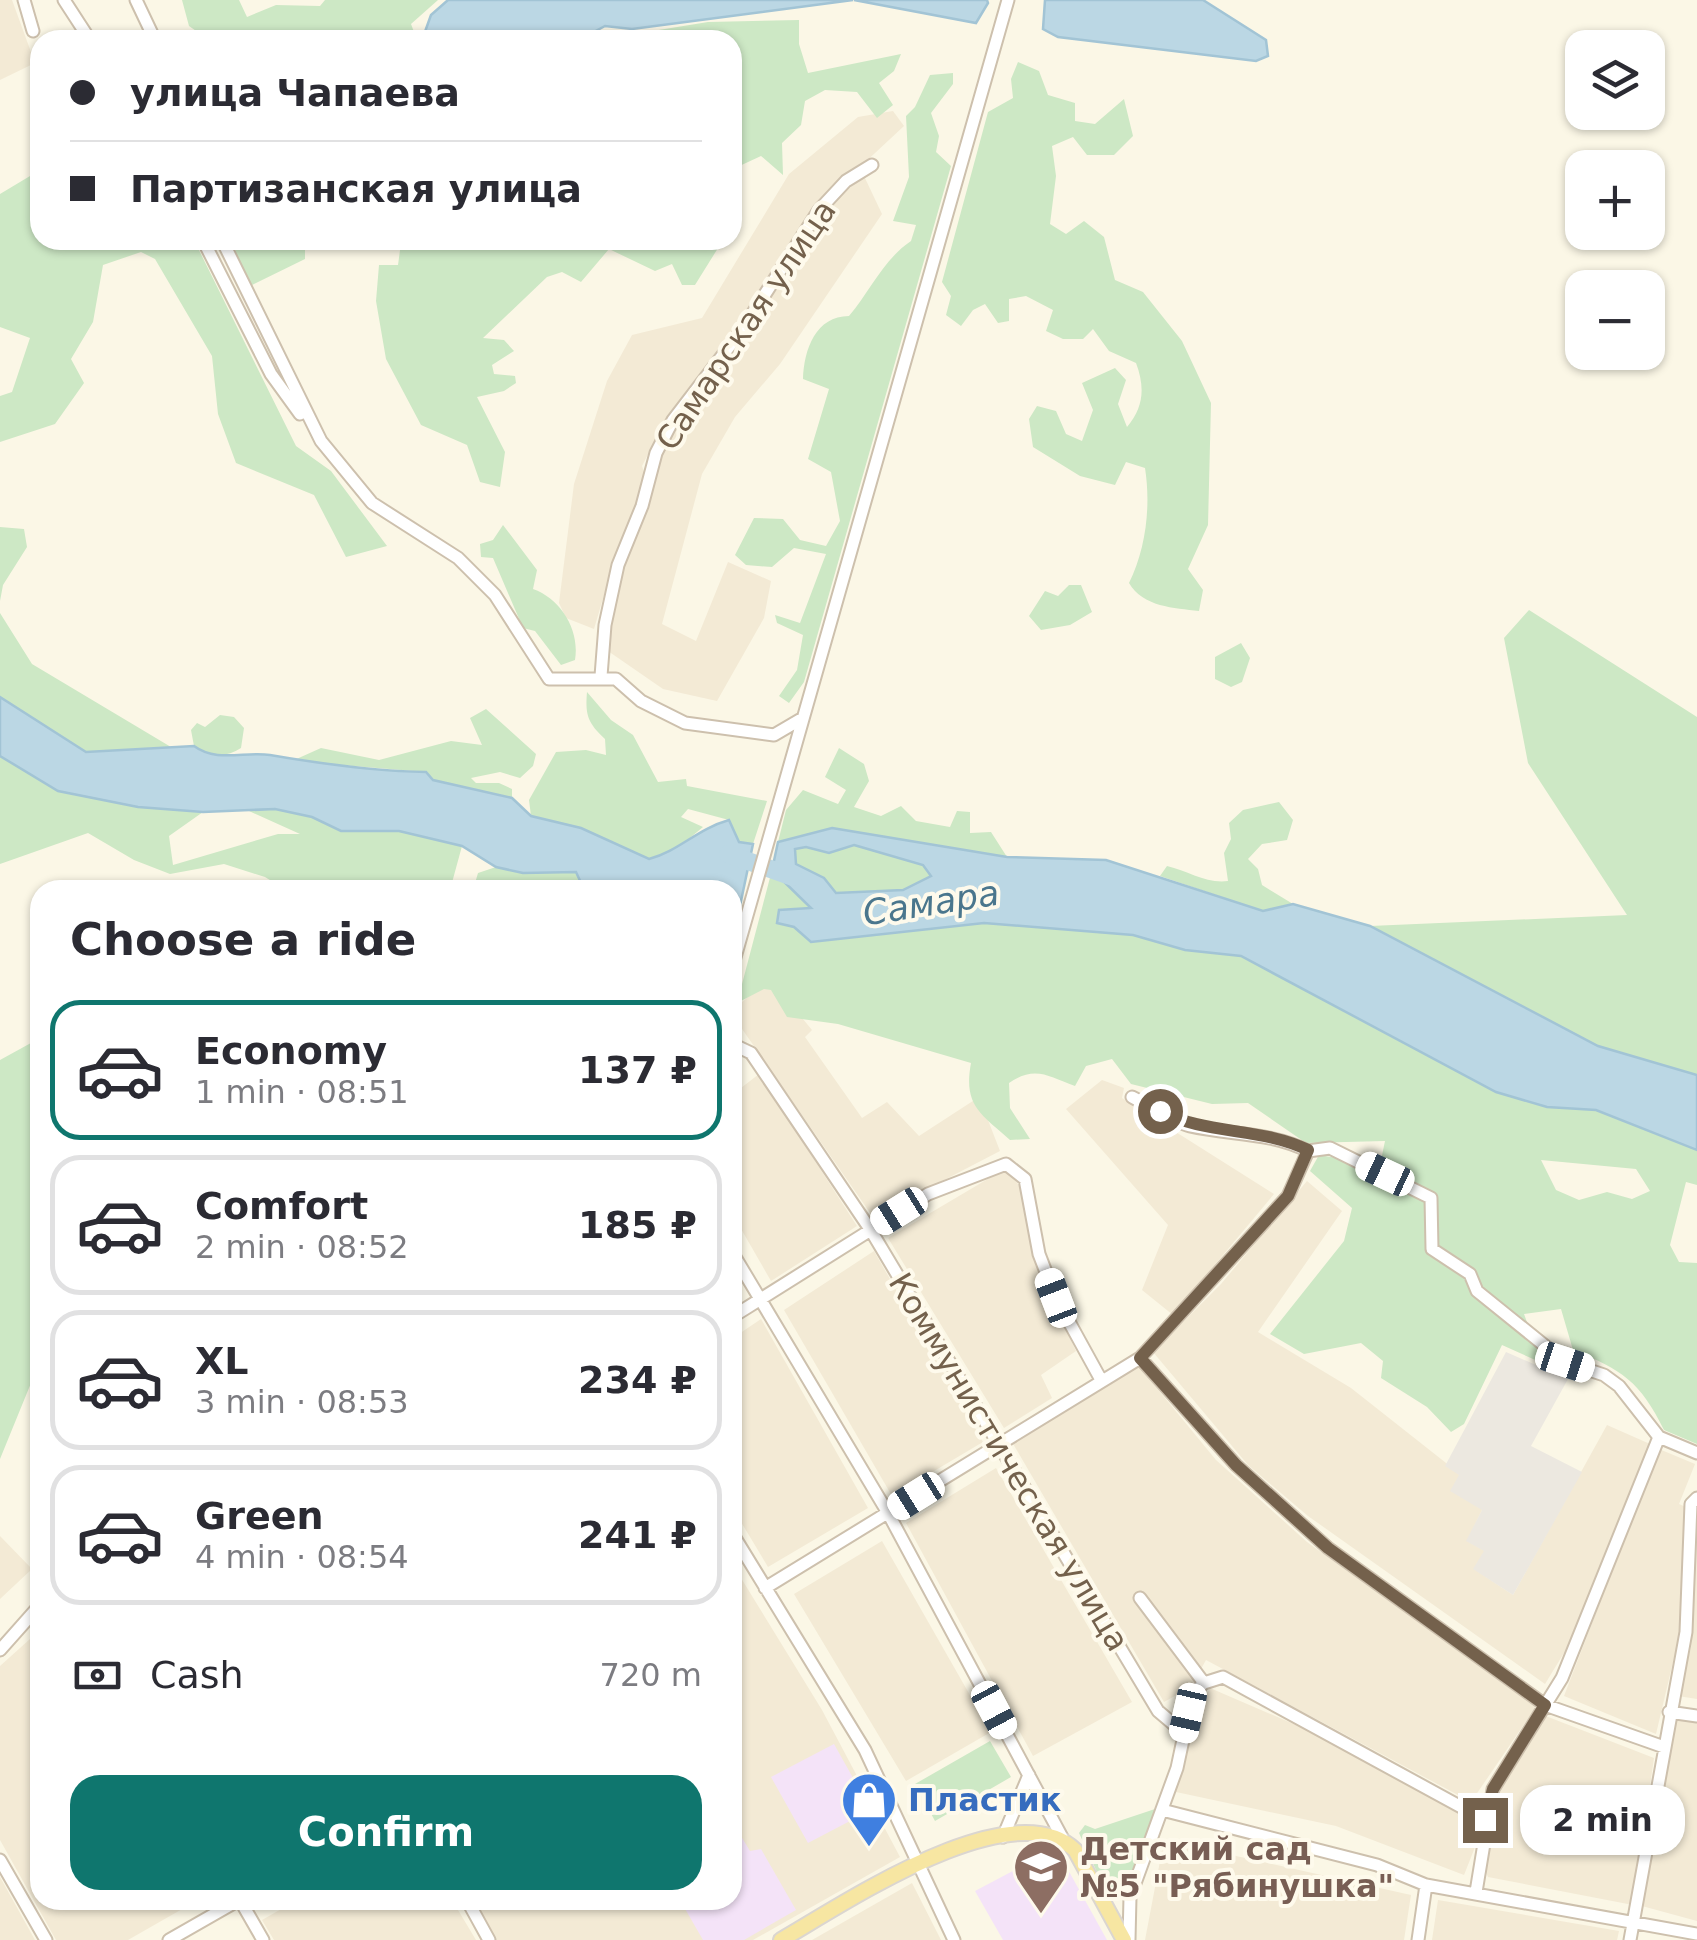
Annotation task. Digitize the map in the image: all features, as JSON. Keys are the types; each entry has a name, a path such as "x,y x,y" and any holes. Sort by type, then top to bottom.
{"main road":[{"path":"781,1940 918,1862 1003,1836 1043,1834 1063,1839 1075,1850 1127,1940"}],"street":[{"path":"24,0 33,30"},
{"path":"64,0 84,30"},
{"path":"136,0 150,30"},
{"path":"742,933 1008,0"},
{"name":"Самарская улица","path":"602,676 604,625 618,565 642,506 656,453 673,420 742,330 818,210 846,181 872,164"},
{"path":"209,250 270,374 321,441 372,503 458,558 494,594 549,678 602,676 616,680 642,702 686,723 774,735 803,718"},
{"path":"227,250 321,441"},
{"name":"Коммунистическая улица","path":"742,1048 752,1053 870,1228 1158,1711 1184,1733"},
{"path":"1132,1097 1188,1126 1231,1130 1291,1142 1308,1150 1330,1148 1431,1198 1432,1249 1470,1274 1477,1291 1565,1362 1604,1374 1620,1386 1660,1436 1697,1453"},
{"path":"765,1588 1100,1378 1140,1358 1288,1196 1308,1150"},
{"path":"742,1310 928,1194 992,1167 1014,1167 1025,1179 1033,1200 1032,1225 1056,1298 1100,1378"},
{"path":"742,1268 888,1513 1063,1839"},
{"path":"1140,1358 1236,1465 1328,1548 1545,1705 1664,1746"},
{"path":"1476,1892 1493,1789 1562,1678 1660,1436"},
{"path":"1630,1940 1668,1712 1686,1632 1692,1504 1697,1498"},
{"path":"742,1550 865,1750 954,1940"},
{"path":"1140,1598 1204,1683"},
{"path":"0,1650 30,1616"},
{"path":"1127,1940 1130,1896 1162,1810 1193,1694 1204,1683 1223,1677 1485,1820"},
{"path":"1668,1712 1697,1716"},
{"path":"1003,1836 1028,1775"},
{"path":"1162,1810 1377,1864 1426,1884 1697,1934"},
{"path":"0,1860 46,1940"},
{"path":"1418,1940 1426,1884"},
{"path":"168,1940 222,1910"},
{"path":"246,1910 263,1940"},
{"path":"473,1910 490,1940"}],"shaded area":[{"path":"0,0 12,0 30,49 30,65 0,80"},
{"path":"893,111 904,126 816,208 763,292 657,437 642,466 646,478 640,504 609,578 594,629 566,618 559,603 574,484 607,381 632,335 702,318 789,174 858,117"},
{"path":"864,176 882,214 780,364 735,417 702,474 662,624 696,641 728,562 771,581 764,618 717,701 663,689 608,651 619,576 666,444 765,306 820,213"},
{"path":"769,978 812,1030 805,1037 862,1118 887,1102 919,1136 979,1097 1000,1151 873,1217 742,1029 742,1002"},
{"path":"759,1074 857,1226 771,1281 742,1231 742,1087"},
{"path":"1102,1080 1124,1088 1122,1098 1274,1194 1173,1315 1142,1290 1168,1225 1066,1109"},
{"path":"1008,1167 1029,1203 1027,1222 1038,1270 1076,1351 1041,1375 1052,1398 1004,1428 888,1238"},
{"path":"1307,1181 1342,1211 1258,1332 1351,1388 1460,1474 1482,1510 1467,1541 1485,1551 1474,1569 1513,1595 1607,1425 1650,1444 1567,1648 1545,1684 1308,1516 1248,1465 1153,1352 1221,1284"},
{"path":"874,1251 983,1442 892,1496 784,1310"},
{"path":"761,1319 868,1508 768,1567 742,1524 742,1332"},
{"path":"1506,1352 1568,1379 1531,1446 1582,1472 1513,1595 1473,1569 1484,1551 1466,1541 1482,1510 1450,1491 1459,1475 1445,1466"},
{"path":"1137,1364 1216,1460 1307,1542 1536,1707 1471,1802 1206,1660 1191,1687 1164,1702 1012,1442"},
{"path":"1659,1449 1695,1464 1679,1504 1686,1507 1682,1624 1656,1734 1564,1696"},
{"path":"996,1468 1132,1702 1033,1756 906,1523"},
{"path":"1697,1505 1697,1699 1678,1696 1691,1648"},
{"path":"0,1536 30,1571 0,1599"},
{"path":"882,1541 991,1732 906,1781 794,1594"},
{"path":"742,1580 822,1710 900,1857 753,1940 496,1940 480,1910 742,1910"},
{"path":"30,1639 30,1894 0,1840 0,1666"},
{"path":"1210,1688 1310,1731 1478,1820 1479,1837 1464,1875 1336,1826 1176,1792 1198,1709"},
{"path":"1543,1715 1654,1758 1633,1905 1488,1877 1484,1868 1498,1793"},
{"path":"1676,1719 1697,1722 1697,1921 1642,1906"},
{"path":"834,1744 871,1810 808,1843 771,1777"},
{"path":"742,1838 750,1851 761,1849 796,1910 744,1940 703,1940 686,1910 742,1910"},
{"path":"1164,1840 1411,1895 1404,1940 1145,1940"},
{"name":"Детский сад №5 \"Рябинушка\"","path":"1056,1848 1107,1940 1003,1940 975,1891"},
{"path":"0,1877 35,1940 0,1940"},
{"path":"912,1883 941,1940 812,1940"},
{"path":"1438,1900 1619,1931 1617,1940 1432,1940"},
{"path":"39,1910 180,1910 128,1940 56,1940"},
{"path":"280,1910 458,1910 476,1940 274,1940 262,1920"}],"green space":[{"path":"182,0 239,0 247,17 276,5 320,6 325,0 438,0 411,24 413,30 195,30 189,26"},
{"path":"799,20 799,44 808,73 901,54 894,71 879,83 893,105 877,118 857,92 825,90 805,101 801,125 782,143 783,175 761,156 742,165 742,30 659,30 708,22"},
{"path":"1018,62 1039,71 1048,95 1075,103 1075,121 1095,124 1124,99 1133,136 1114,155 1087,155 1073,137 1052,146 1056,176 1050,224 1066,234 1084,221 1104,237 1115,280 1143,292 1182,341 1211,403 1208,525 1188,569 1203,590 1199,611 1151,602 1129,583 1146,527 1145,468 1126,462 1115,485 1080,476 1033,447 1029,419 1037,406 1056,411 1066,434 1082,441 1093,410 1082,383 1115,368 1126,380 1118,404 1127,427 1141,397 1136,363 1109,351 1093,329 1083,339 1063,339 1046,331 1053,310 1026,296 1009,299 1009,321 998,323 985,304 973,310 961,326 946,315 951,296 942,282 988,112 1013,98 1011,79"},
{"path":"953,73 953,84 931,113 939,136 936,152 951,166 804,682 789,703 779,696 797,670 803,635 777,623 775,615 800,623 826,554 794,548 772,567 746,565 735,555 754,518 783,519 800,540 826,546 840,521 831,472 808,459 829,389 803,379 806,356 820,328 838,317 849,316 885,266 911,241 916,225 893,221 909,177 906,116 915,107 930,75"},
{"path":"30,176 30,250 199,250 296,446 331,471 387,546 346,557 314,495 236,463 218,414 212,356 155,259 141,252 103,265 93,322 71,359 84,383 55,424 0,442 0,396 12,392 30,338 0,327 0,194"},
{"path":"235,250 305,250 305,259 252,285 236,264"},
{"path":"400,250 608,250 581,282 562,272 547,277 483,338 504,340 514,351 492,365 494,374 515,376 516,383 504,391 477,397 505,452 500,487 480,482 467,445 421,425 386,359 376,301 379,265 398,265"},
{"path":"611,250 717,250 695,285 682,285 672,264 655,271"},
{"path":"503,525 537,570 533,589 552,600 566,617 574,638 575,660 561,665 535,631 523,628 493,558 481,557 480,544 493,540"},
{"path":"0,527 24,529 27,547 3,585 0,601"},
{"path":"1069,585 1081,585 1092,612 1070,625 1041,630 1029,616 1045,591 1058,596"},
{"path":"1529,610 1697,717 1697,1075 1598,1046 1370,926 1627,915 1528,763 1504,638"},
{"path":"0,613 32,664 176,750 86,752 0,697"},
{"path":"1241,643 1250,658 1242,682 1231,687 1215,679 1215,657"},
{"path":"587,692 611,720 633,735 658,782 686,779 687,786 767,801 753,844 739,842 729,820 688,809 681,817 703,827 673,852 649,859 581,828 531,816 529,800 556,752 586,750 606,755 605,739 589,718"},
{"path":"486,709 536,754 533,766 520,778 500,772 471,778 476,783 499,783 512,789 512,798 433,780 426,772 292,761 321,748 379,760 451,741 482,745 470,718"},
{"path":"220,715 234,717 244,728 241,748 218,755 194,746 191,730 197,723 205,727"},
{"path":"839,748 864,764 869,781 854,807 881,816 901,806 916,821 950,827 957,811 970,812 970,833 991,832 1007,857 832,828 778,842 786,810 803,790 838,804 846,790 825,777"},
{"path":"0,756 58,791 138,807 203,812 169,836 173,865 278,834 300,834 249,811 275,809 312,817 341,831 399,831 462,846 453,880 270,880 224,864 170,874 134,860 88,833 0,864"},
{"path":"1279,802 1293,820 1287,840 1262,844 1248,859 1258,869 1262,885 1293,904 1263,911 1160,876 1167,866 1205,879 1228,881 1224,853 1231,839 1229,823 1243,810"},
{"path":"854,845 923,865 932,876 903,890 836,893 824,878 796,864 794,849 806,847 830,853"},
{"path":"496,867 523,873 577,872 580,880 476,880 478,873"},
{"path":"772,870 812,908 794,927 811,942 984,923 1133,935 1185,950 1241,956 1496,1092 1547,1107 1596,1110 1697,1150 1697,1185 1686,1182 1670,1245 1679,1262 1697,1263 1697,1444 1664,1430 1647,1400 1628,1379 1573,1350 1561,1309 1524,1314 1542,1363 1502,1345 1464,1424 1451,1432 1427,1407 1381,1378 1383,1361 1361,1343 1304,1354 1270,1334 1344,1241 1352,1208 1310,1171 1319,1155 1380,1165 1385,1141 1306,1143 1248,1103 1212,1104 1131,1084 1112,1059 1086,1066 1075,1086 1034,1073 1009,1083 1010,1108 1030,1139 1010,1140 983,1116 972,1099 971,1063 838,1024 787,1017 771,990 764,989 742,1000 742,984","holes":["1541,1160 1636,1169 1650,1191 1632,1199 1607,1192 1579,1200 1556,1190"]},
{"path":"30,1044 30,1386 0,1459 0,1060"},
{"path":"990,1741 1011,1777 935,1821 915,1784"},
{"path":"1155,1809 1126,1894 1119,1898 1107,1894 1079,1833 1085,1825 1095,1829"}],"water":[{"path":"448,0 853,0 632,29 605,26 598,30 426,30 431,15"},
{"path":"854,0 987,0 988,3 976,23"},
{"path":"1045,0 1203,0 1266,40 1268,56 1256,61 1058,37 1043,29"},
{"path":"0,697 86,752 194,746 212,754 260,754 426,772 433,780 512,798 531,816 581,828 649,859 729,820 739,842 753,844 742,896 742,880 580,880 576,872 523,873 496,867 462,846 399,831 341,831 312,817 275,809 203,812 138,807 58,791 0,756"},
{"path":"832,828 1007,857 1106,860 1263,911 1293,904 1370,926 1598,1046 1697,1075 1697,1150 1596,1110 1547,1107 1496,1092 1241,956 1185,950 1133,935 984,923 811,942 794,927 777,923 779,910 811,908 772,870 778,842","holes":["854,845 923,865 931,876 903,890 836,893 824,878 796,864 795,849 806,847 829,853"]}],"waterway":[{"name":"Самара","path":"728,854 793,877"}],"place":[{"name":"Пластик","path":"869,1849"},
{"name":"Детский сад №5 \"Рябинушка\"","path":"1041,1916"}],"route":[{"path":"1160,1111 1188,1126 1231,1130 1291,1142 1308,1150 1288,1196 1140,1358 1236,1465 1328,1548 1545,1705 1493,1789 1485,1820"}]}
